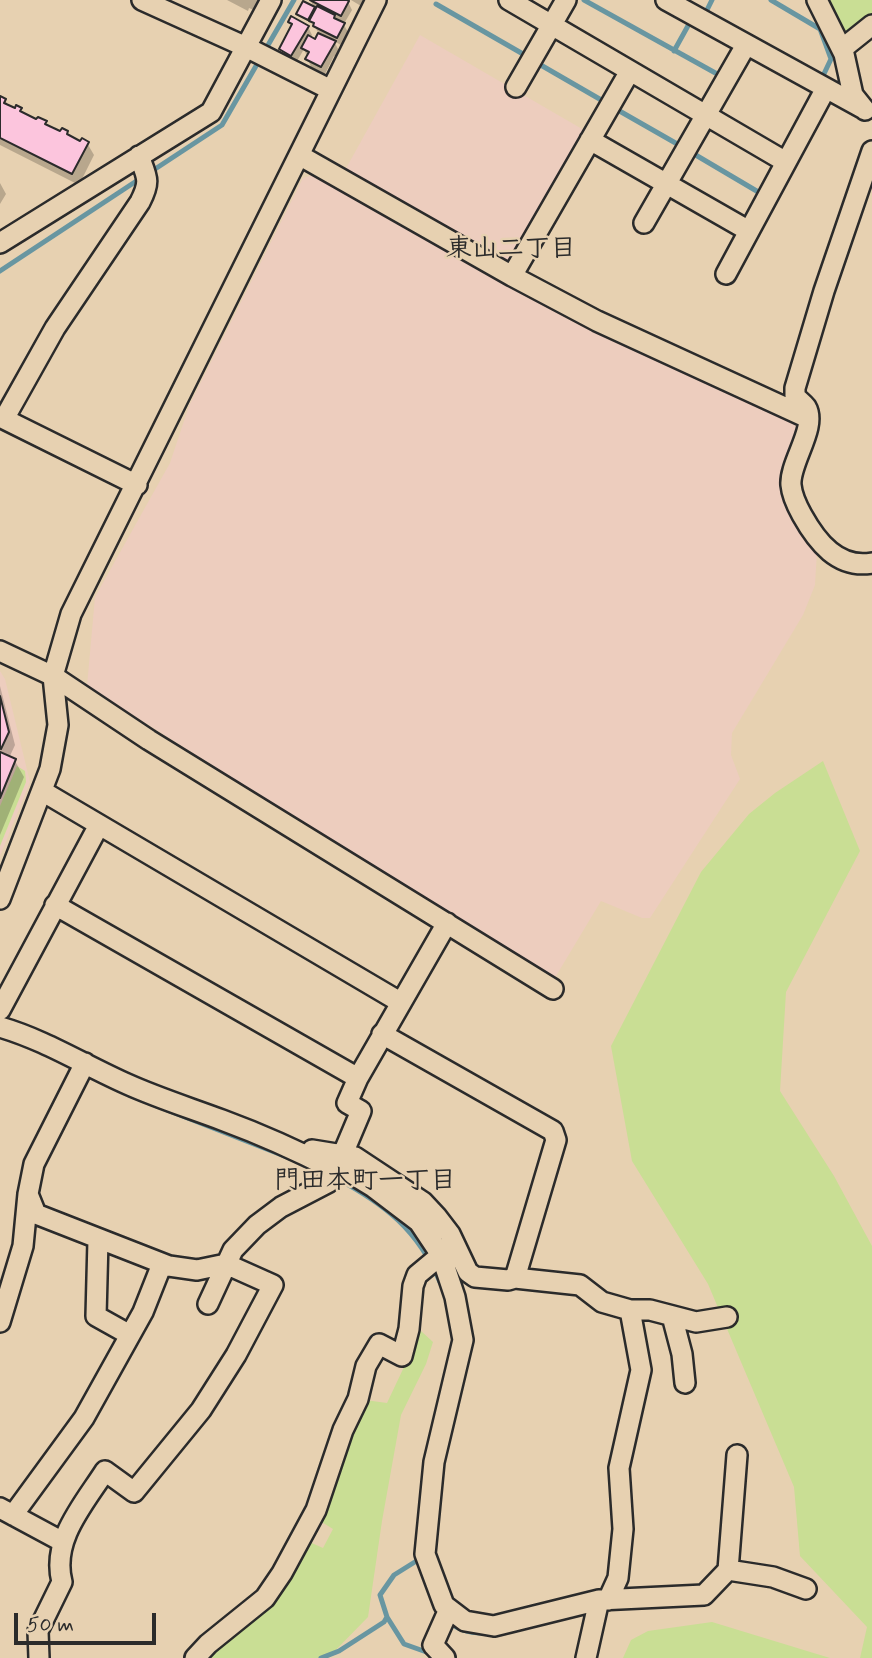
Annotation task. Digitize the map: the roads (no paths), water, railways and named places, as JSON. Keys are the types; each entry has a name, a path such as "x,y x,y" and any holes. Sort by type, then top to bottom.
{"street":[{"path":"142,0 331,90"},
{"path":"0,243 143,168 211,112 255,52 271,0"},
{"path":"0,899 50,769 58,725 53,676 71,614 376,0"},
{"path":"509,0 786,162"},
{"path":"516,87 566,0"},
{"path":"666,0 869,114"},
{"path":"817,0 842,49 853,95 869,114"},
{"path":"842,49 872,25"},
{"path":"645,223 746,45"},
{"path":"512,276 630,71"},
{"path":"726,274 825,90"},
{"path":"590,140 749,231"},
{"path":"872,151 865,197 820,303 795,388 795,396 806,408 808,418 807,432 791,479 795,501 810,529 827,550 850,563 872,563"},
{"path":"299,155 597,321 808,418"},
{"path":"137,485 2,418 55,328 140,202 148,187 143,168"},
{"path":"0,651 53,676 149,740 552,989"},
{"path":"42,791 400,1002"},
{"path":"0,1010 99,825"},
{"path":"55,905 358,1078"},
{"path":"208,1304 233,1250 257,1225 281,1207 330,1182 361,1111 348,1103 358,1078 447,923"},
{"path":"0,1027 24,1034 177,1105 223,1120 297,1151 309,1150 335,1169 345,1170 400,1206 419,1222 455,1297 463,1340 434,1462 425,1554 447,1614 433,1645 444,1658"},
{"path":"382,1034 553,1131 556,1140 515,1278"},
{"path":"0,1322 23,1246 34,1164 85,1063"},
{"path":"335,1169 350,1154 423,1202 450,1234 468,1272 475,1277 580,1285 602,1302 630,1310 650,1310 696,1322 727,1317"},
{"path":"29,1194 36,1214 80,1230 98,1240 162,1264 197,1270 226,1264 273,1286 236,1355 201,1410 134,1492 105,1471 66,1533 59,1571 62,1582 38,1631 39,1658"},
{"path":"98,1240 96,1316 130,1335"},
{"path":"195,1658 208,1644 265,1598 282,1573 316,1510 338,1443 358,1399 366,1366 379,1344 402,1356 409,1329 413,1286 417,1275 435,1260"},
{"path":"63,1542 7,1511 84,1418 143,1312 162,1264"},
{"path":"586,1658 603,1600 618,1578 623,1529 619,1468 641,1370 630,1310"},
{"path":"672,1316 682,1354 685,1383"},
{"path":"447,1614 465,1621 494,1626 603,1600 704,1595 728,1570 737,1455"},
{"path":"728,1570 773,1577 806,1589"}],"waterway":[{"path":"149,173 222,125 294,0"},
{"path":"584,0 719,75"},
{"path":"706,12 712,0"},
{"path":"771,0 820,29 831,59 822,78"},
{"path":"436,4 523,54"},
{"path":"674,51 689,24"},
{"path":"539,64 603,101"},
{"path":"616,109 679,145"},
{"path":"694,154 760,193"},
{"path":"0,271 141,178"},
{"path":"129,1095 292,1159"},
{"path":"336,1178 370,1198 398,1220 421,1247 440,1282"},
{"path":"321,1658 339,1651 384,1622 387,1617 380,1595 394,1575 418,1560 418,1557"},
{"path":"387,1617 404,1644 432,1654"},
{"path":"449,1622 464,1630 482,1633"}],"district":[{"name":"東山二丁目","path":"511,251"},
{"name":"門田本町一丁目","path":"365,1183"}]}
